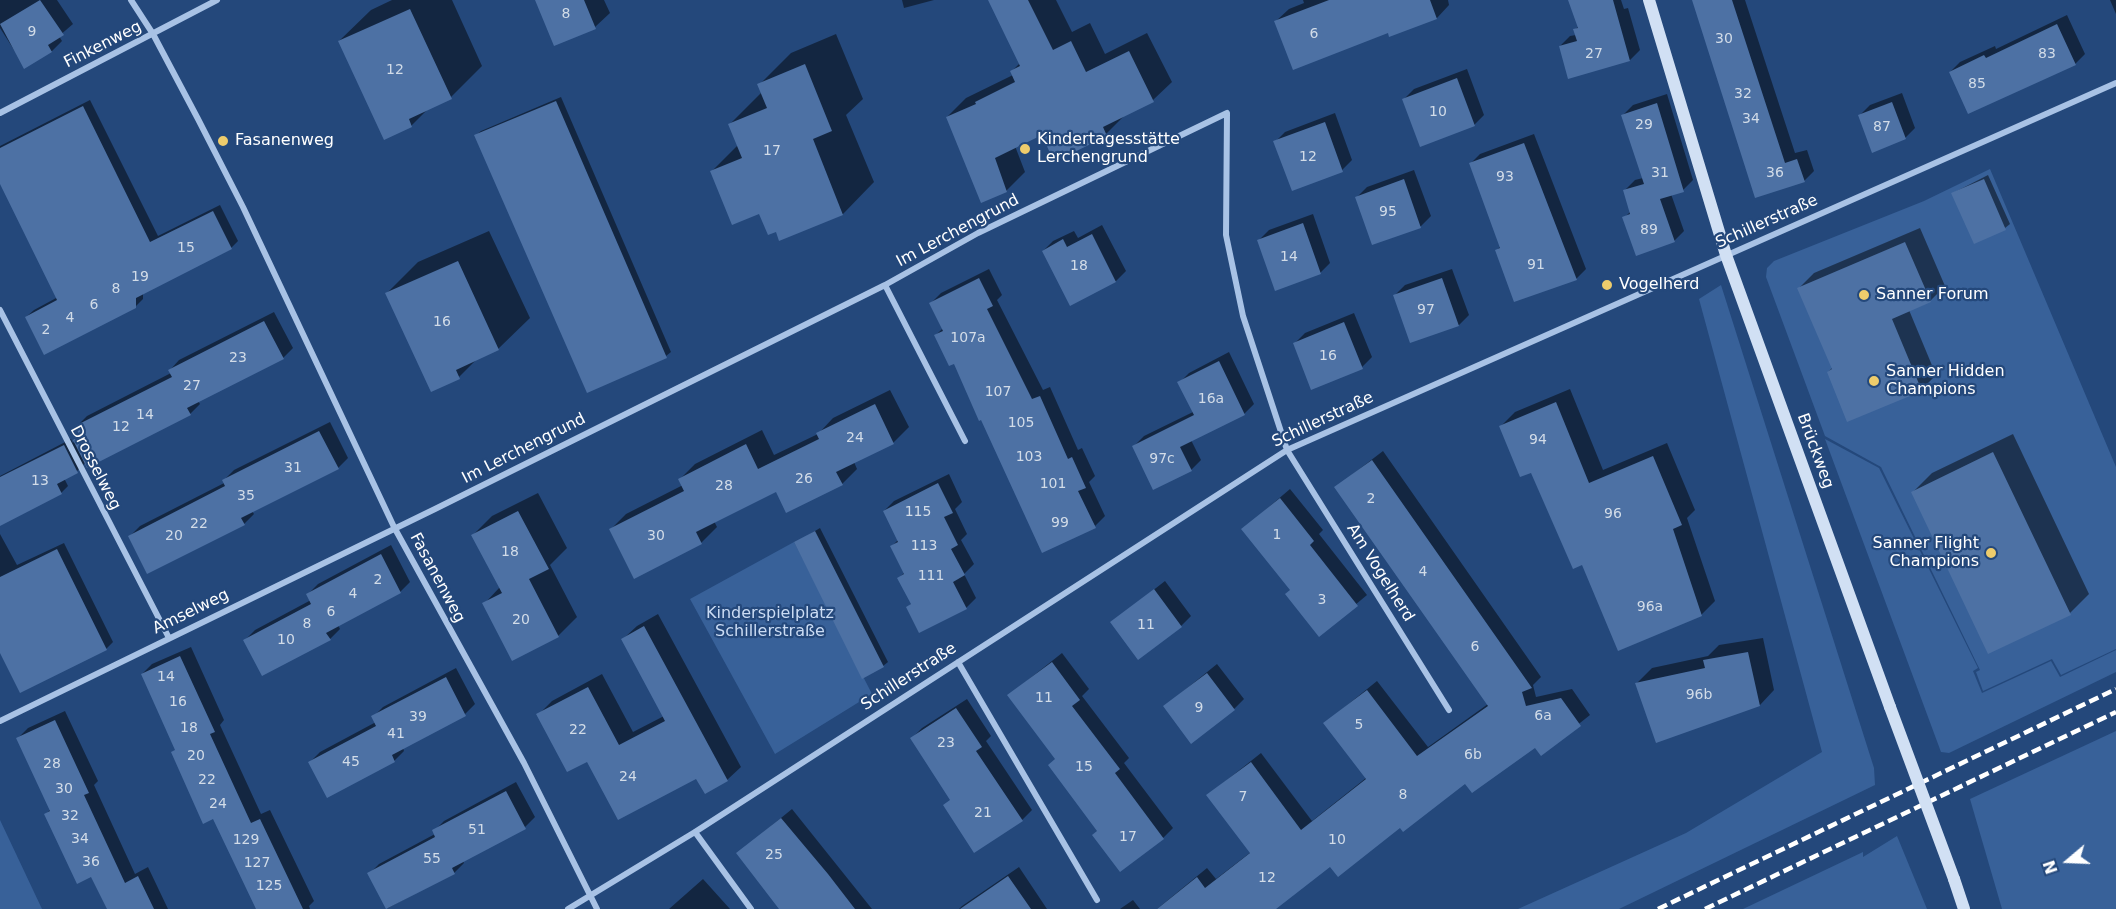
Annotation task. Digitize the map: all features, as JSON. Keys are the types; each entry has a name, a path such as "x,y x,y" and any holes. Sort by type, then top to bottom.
{"street":[{"name":"Fasanenweg","path":"130,0 153,34 243,207 394,527 524,763 597,909"},
{"name":"Finkenweg","path":"0,113 217,0"},
{"name":"Brückweg","path":"1649,0 1726,255 1964,909"},
{"name":"Schillerstraße","path":"568,909 591,898 695,832 1287,450 2116,82"},
{"name":"Im Lerchengrund","path":"394,527 885,285 978,233 1227,113 1226,235 1243,316 1287,450"},
{"path":"885,285 964,441"},
{"name":"Drosselweg","path":"0,310 169,638"},
{"name":"Am Vogelherd","path":"1287,450 1449,710"},
{"name":"Amselweg","path":"0,721 394,527"},
{"path":"958,662 1097,900"},
{"path":"695,832 751,909"}],"green space":[{"path":"1990,169 2116,467 2116,649 2061,675 2052,659 1983,691 1976,672 1980,670 1881,467 1825,436 1766,277 1767,268 1774,261 1924,201"},
{"path":"1721,285 1874,768 1875,785 1619,909 1518,909 1686,833 1822,752 1699,299"},
{"path":"1825,439 1879,468 1978,668 1973,671 1982,693 2051,661 2060,677 2116,650 2116,672 1949,753 1941,752"},
{"name":"Kinderspielplatz Schillerstraße","path":"794,542 872,694 775,754 690,599"},
{"path":"2116,731 2116,909 2002,909 1970,799"},
{"path":"0,820 42,909 0,909"},
{"path":"1897,836 1927,909 1743,909 1863,852 1863,857"}],"building":[{"path":"40,0 64,35 48,45 52,52 24,69 0,24"},
{"path":"535,0 584,0 596,29 554,46"},
{"path":"988,0 1028,0 1053,50 1071,41 1086,72 1129,51 1154,102 1103,127 1107,136 1054,162 1042,135 995,158 1007,192 981,203 946,117 976,104 975,102 1015,82 1010,71 1020,66"},
{"path":"1329,0 1430,0 1437,19 1389,37 1388,33 1293,70 1274,21"},
{"path":"1568,0 1613,0 1630,61 1568,79 1559,46 1577,41 1573,29 1578,28"},
{"path":"1692,0 1732,0 1785,163 1797,159 1805,182 1755,198"},
{"path":"410,9 452,99 409,119 412,127 384,140 338,41"},
{"path":"2057,24 2076,65 1968,114 1949,72 1984,55 1986,58"},
{"path":"805,64 832,131 813,139 843,215 779,241 776,232 768,235 759,214 732,225 710,171 742,158 728,124 767,108 757,84"},
{"path":"1457,78 1475,126 1420,147 1402,99"},
{"path":"556,101 667,358 587,393 474,135"},
{"path":"1892,102 1906,139 1872,153 1858,115"},
{"path":"1657,103 1684,192 1660,199 1675,242 1636,256 1622,217 1630,214 1623,190 1644,184 1621,115"},
{"path":"83,106 150,242 213,211 232,249 136,298 136,308 44,355 25,317 57,300 0,184 0,148"},
{"path":"1325,122 1343,172 1292,191 1273,141"},
{"path":"1524,143 1577,280 1514,302 1495,250 1500,248 1469,163"},
{"path":"1404,179 1421,228 1372,245 1355,197"},
{"path":"1984,179 2006,230 1974,244 1951,193"},
{"path":"1303,223 1321,274 1275,291 1257,240"},
{"path":"1092,234 1116,282 1070,306 1042,251 1063,239 1067,247"},
{"path":"1905,242 1931,302 1892,319 1922,391 1847,422 1827,372 1832,369 1797,288"},
{"path":"458,261 499,350 456,370 460,379 431,392 385,293"},
{"path":"979,278 993,306 987,309 1032,399 1040,396 1068,459 1072,457 1086,488 1078,491 1096,528 1042,553 954,364 949,366 934,335 943,331 929,303"},
{"path":"1442,278 1459,326 1410,343 1393,295"},
{"path":"264,321 284,359 187,408 191,415 87,468 73,440 80,436 75,426 172,377 168,370"},
{"path":"1344,322 1363,369 1311,390 1293,343"},
{"path":"1219,361 1245,415 1180,447 1192,471 1153,490 1132,446 1194,415 1177,382"},
{"path":"1556,402 1589,483 1653,456 1682,525 1673,529 1702,616 1618,651 1582,565 1573,569 1531,473 1520,477 1499,426"},
{"path":"875,404 894,444 836,472 843,485 786,513 776,492 696,532 702,544 634,579 609,529 684,491 678,479 746,444 758,469 819,439 816,433"},
{"path":"319,431 339,469 241,518 245,525 147,574 128,536 225,486 222,480"},
{"path":"64,445 78,473 57,484 62,494 0,526 0,477"},
{"name":"Sanner Flight Champions","path":"1993,452 2071,615 1988,654 1911,492"},
{"path":"1372,460 1532,688 1522,692 1526,706 1561,698 1581,726 1541,756 1535,748 1472,793 1465,784 1403,832 1400,828 1338,877 1330,867 1276,909 1157,909 1197,877 1205,888 1250,853 1206,795 1251,762 1301,830 1366,779 1323,723 1367,690 1417,756 1488,706 1334,487"},
{"path":"938,483 953,513 944,517 958,545 951,549 965,575 953,582 967,609 919,633 906,607 911,604 897,578 904,574 890,546 898,542 883,511"},
{"path":"1280,498 1314,541 1310,545 1358,606 1319,637 1285,594 1290,590 1241,529"},
{"path":"518,511 549,569 529,579 559,637 512,661 482,603 502,593 471,535"},
{"path":"815,531 884,667 862,679 794,542"},
{"path":"57,549 107,650 20,693 0,653 0,577"},
{"path":"381,554 401,593 326,633 331,640 262,676 243,640 311,604 306,594"},
{"path":"1154,589 1182,627 1138,660 1110,622"},
{"path":"644,626 728,781 705,794 696,779 618,820 587,762 567,772 536,714 588,687 619,745 665,721 621,639"},
{"path":"1748,652 1760,706 1656,743 1635,683 1705,668 1703,660"},
{"path":"180,656 215,732 210,734 251,823 260,819 303,909 256,909 213,819 203,824 171,752 175,750 141,674"},
{"path":"1052,662 1080,700 1072,706 1120,769 1115,773 1164,839 1120,872 1092,835 1097,831 1048,765 1055,759 1007,695"},
{"path":"1207,673 1235,710 1191,744 1163,706"},
{"path":"446,677 466,716 392,755 395,762 327,798 308,762 376,726 371,716"},
{"path":"956,708 982,747 976,751 1023,821 974,853 943,805 950,800 910,738"},
{"path":"55,720 89,793 84,795 125,883 138,876 154,909 107,909 91,877 77,884 44,814 50,811 16,738"},
{"path":"506,791 526,829 452,868 455,874 386,909 367,873 435,837 432,830"},
{"path":"781,818 855,909 779,909 736,853"},
{"path":"1008,876 1031,909 960,909"}],"railway":[{"path":"1658,909 2116,689"},
{"path":"1705,909 2116,712"}],"place":[{"name":"Fasanenweg","path":"223,141"},
{"name":"Kindertagesstätte Lerchengrund","path":"1025,149"},
{"name":"Vogelherd","path":"1607,285"},
{"name":"Sanner Forum","path":"1864,295"},
{"name":"Sanner Hidden Champions","path":"1874,381"},
{"name":"Sanner Flight Champions","path":"1991,553"}]}
